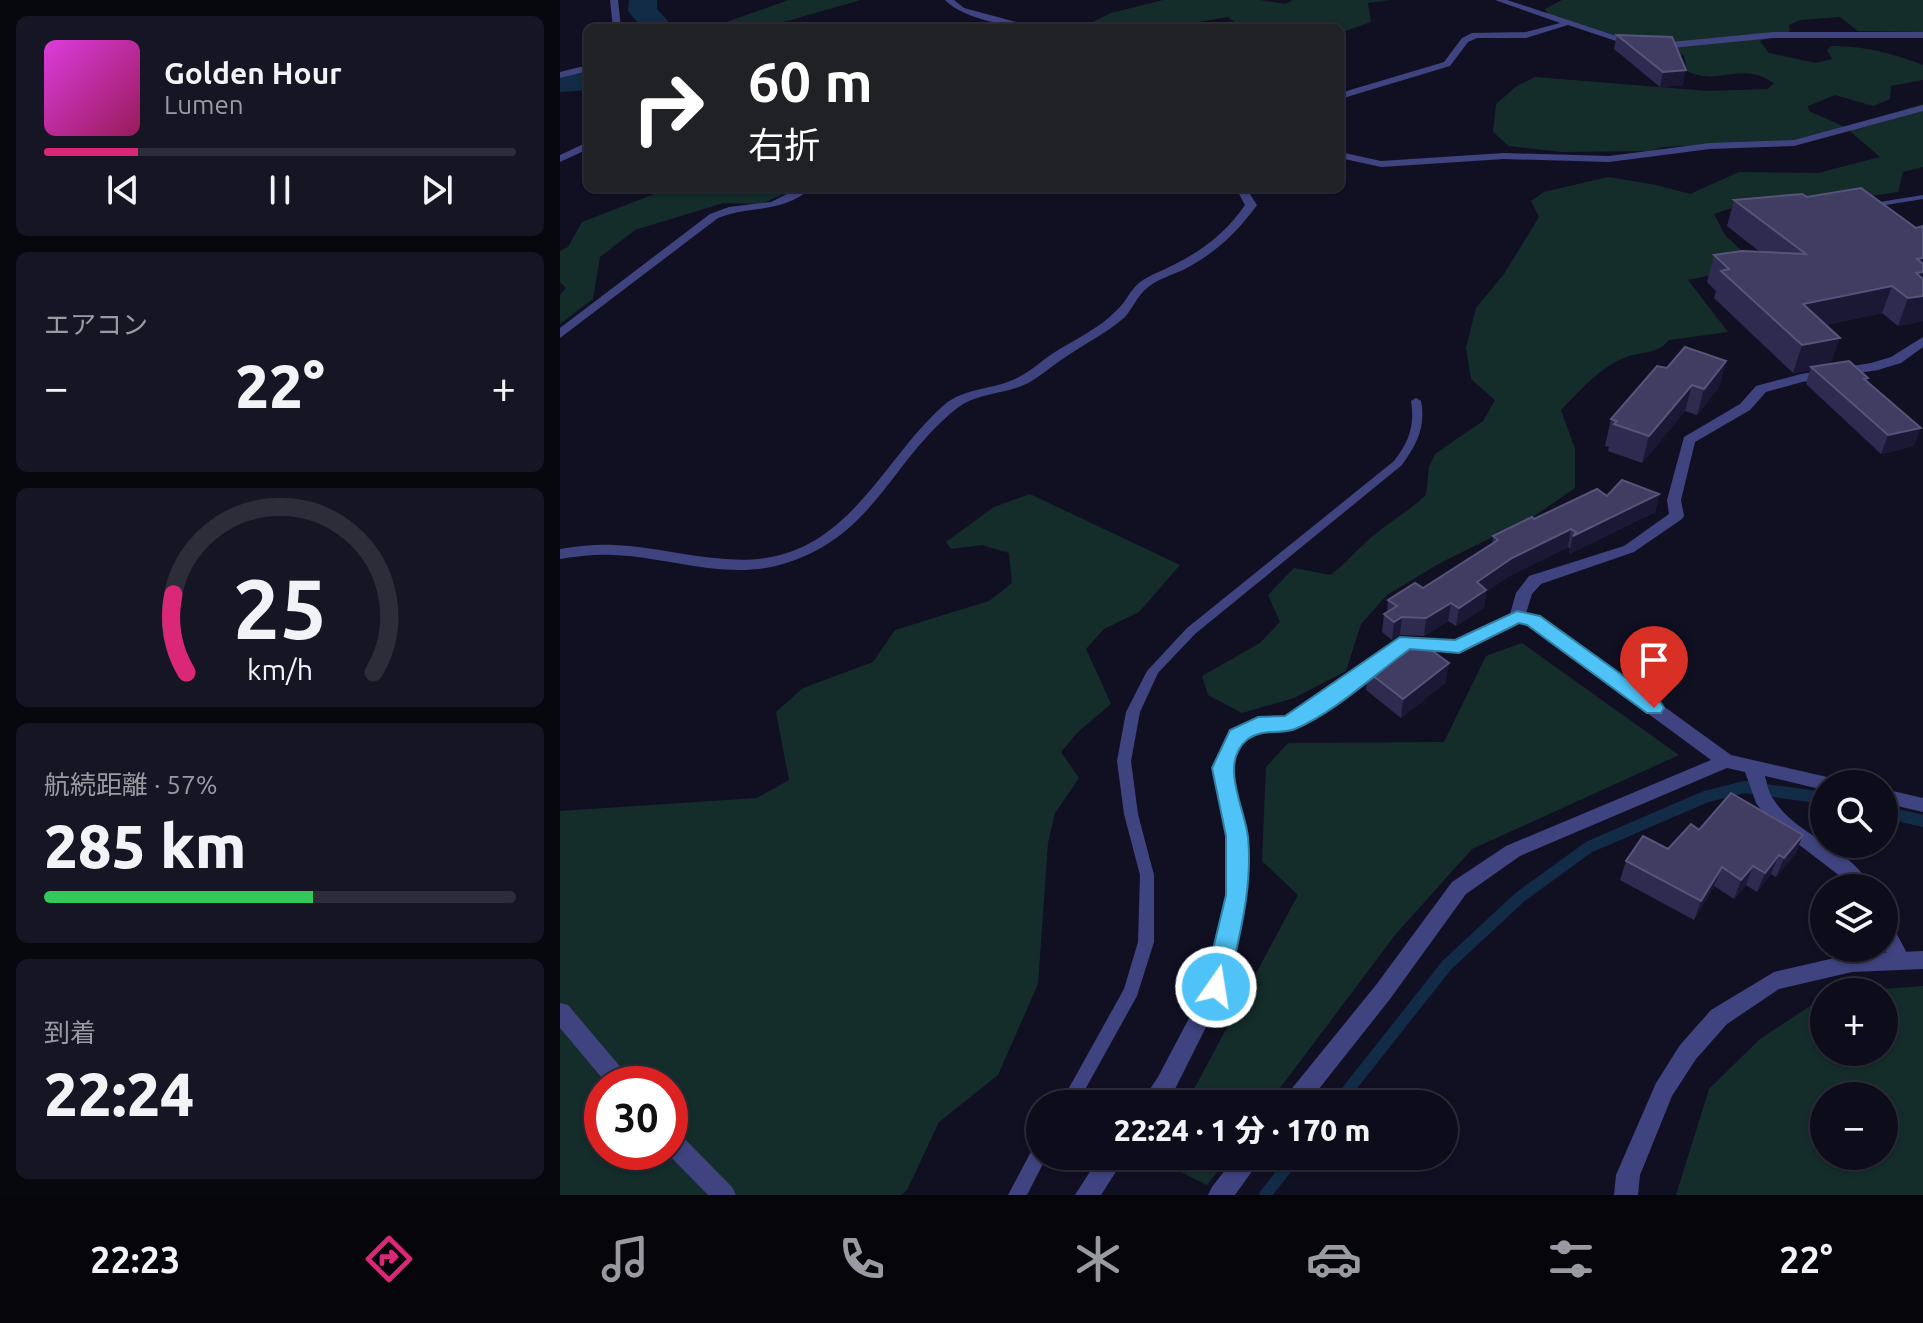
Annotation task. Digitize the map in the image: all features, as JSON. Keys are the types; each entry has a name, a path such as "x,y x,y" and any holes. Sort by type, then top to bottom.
{"street":[{"path":"614,0 617,24"},
{"path":"949,0 961,10 1018,24"},
{"path":"1499,0 1565,24 1625,41 1661,46 1773,35 1923,35"},
{"path":"1344,95 1447,64 1465,40 1475,35 1526,35 1565,24"},
{"path":"560,75 584,69"},
{"path":"1344,156 1381,164 1504,156 1609,159 1710,146 1794,143 1923,108"},
{"path":"560,159 584,147"},
{"path":"560,334 714,216 729,210 774,205 799,192"},
{"path":"560,554 608,548 657,552 702,562 744,564 776,561 804,552 834,535 872,499 952,404 986,390 1018,383 1120,314 1140,287 1190,262 1230,234 1251,205 1243,192"},
{"path":"1517,617 1524,593 1535,580 1629,549 1677,516 1674,500 1689,440 1745,407 1761,389 1801,378 1873,367 1896,360 1923,341"},
{"path":"1162,1090 1216,987 1237,895 1237,836 1222,768 1238,736 1258,725 1289,723 1314,709 1406,642 1459,647 1471,638 1517,617 1533,620 1726,761 1810,780"},
{"path":"1304,1090 1383,992 1459,888 1513,851 1726,761"},
{"path":"1752,767 1765,803 1778,818 1852,874"},
{"path":"1898,799 1923,805"},
{"path":"1898,955 1900,959"},
{"path":"1626,1195 1628,1175 1664,1090 1688,1052 1719,1017 1774,981 1852,963 1923,960"},
{"path":"560,1012 606,1066"},
{"path":"688,1158 724,1195"},
{"path":"1087,1195 1104,1170"},
{"path":"1220,1195 1240,1170"}],"lane":[{"path":"1854,208 1923,197"},
{"path":"1076,1090 1131,991 1146,942 1147,875 1131,814 1124,761 1133,712 1153,671 1191,631 1398,463 1415,440 1420,419 1416,401"},
{"path":"1017,1195 1030,1170"}],"green space":[{"path":"789,0 861,0 776,24 720,24"},
{"path":"1163,0 1260,0 1285,4 1293,0 1390,0 1368,3 1371,22 1344,32 1344,24 1237,24 1228,17 1186,24 1089,24 1111,13"},
{"path":"1562,0 1923,0 1923,32 1858,31 1840,17 1800,20 1789,25 1790,31 1760,41 1769,53 1816,63 1832,59 1827,50 1831,46 1878,51 1923,65 1923,80 1891,86 1890,99 1873,106 1835,95 1808,106 1809,111 1845,127 1794,140 1664,147 1650,151 1562,152 1509,146 1493,132 1496,104 1517,86 1535,77 1708,91 1768,89 1774,83 1750,74 1709,76 1687,71 1684,56 1665,43 1621,37 1548,14 1545,9"},
{"path":"1923,104 1923,167 1903,172 1898,192 1817,204 1758,199 1714,214 1725,235 1745,254 1735,270 1688,280 1728,332 1669,340 1654,350 1615,362 1561,410 1575,449 1575,488 1533,517 1440,563 1387,595 1361,624 1346,671 1294,698 1242,713 1208,695 1202,676 1260,643 1280,622 1268,595 1294,568 1330,575 1336,571 1374,535 1426,495 1429,467 1435,454 1483,421 1495,400 1471,379 1466,348 1476,308 1504,274 1539,217 1531,201 1544,192 1608,177 1690,194 1739,172 1818,173 1880,157 1845,127"},
{"path":"660,192 788,192 761,204 723,203 635,230 600,257 593,299 560,324 560,295 566,288 560,282 560,251 568,247 582,222"},
{"path":"1030,494 1180,565 1139,612 1104,629 1086,649 1111,704 1078,732 1061,752 1079,778 1055,813 1048,843 1038,984 998,1075 939,1122 907,1190 901,1195 560,1195 560,811 757,798 789,780 776,712 803,688 873,662 895,630 989,601 1012,583 1009,553 982,545 951,549 946,542 994,507"},
{"path":"1522,643 1679,755 1472,849 1395,935 1279,1090 1194,1090 1298,895 1262,861 1266,767 1288,743 1444,742 1486,656"},
{"path":"1923,986 1923,1195 1676,1195 1709,1089 1760,1039 1810,1006 1810,1066 1898,1066 1898,988"},
{"path":"1176,1170 1218,1170 1207,1185"}],"building":[{"path":"1617,35 1672,37 1686,70 1663,72"},
{"path":"1861,188 1916,228 1923,226 1923,258 1917,259 1923,264 1923,272 1916,273 1923,279 1923,296 1908,298 1892,286 1803,304 1840,338 1802,345 1721,271 1729,269 1714,255 1742,251 1806,254 1734,200 1802,194 1807,197"},
{"path":"1685,347 1726,361 1704,389 1692,385 1649,436 1614,424 1617,421 1611,419 1657,366 1667,368"},
{"path":"1849,361 1868,378 1864,379 1921,428 1888,435 1811,367"},
{"path":"1622,480 1659,494 1573,536 1576,532 1571,529 1512,558 1477,582 1486,590 1459,608 1451,603 1426,618 1402,617 1394,622 1384,614 1397,606 1388,600 1415,583 1423,588 1498,540 1493,536 1597,489 1607,496"},
{"path":"1416,639 1449,663 1403,699 1367,671"},
{"path":"1731,793 1803,835 1784,858 1779,855 1765,873 1753,866 1741,880 1722,867 1701,901 1626,861 1643,836 1668,849 1691,824 1699,830"}],"waterway":[{"path":"643,0 642,11 655,24"},
{"path":"560,82 584,80"},
{"path":"1348,1090 1447,965 1520,897 1589,847 1705,797 1744,787 1810,796"},
{"path":"1898,815 1923,821"},
{"path":"1265,1195 1285,1170"}],"route":[{"path":"1216,987 1237,895 1237,836 1222,768 1238,736 1258,725 1289,723 1314,709 1406,642 1459,647 1471,638 1517,617 1533,620 1654,708"}]}
